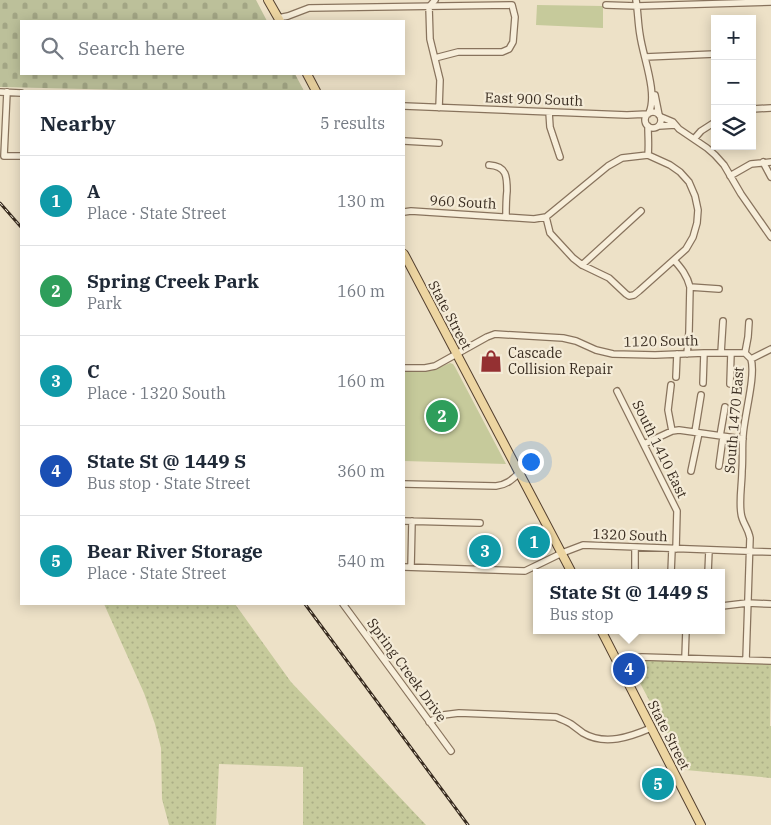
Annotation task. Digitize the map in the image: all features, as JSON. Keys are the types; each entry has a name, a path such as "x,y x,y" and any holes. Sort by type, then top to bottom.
{"main road":[{"path":"268,0 279,20"},
{"path":"308,75 315,90"},
{"name":"State Street","path":"405,256 570,569"},
{"name":"State Street","path":"603,634 701,825"}],"street":[{"path":"356,0 358,7"},
{"path":"435,0 429,6 430,40 440,80 439,108"},
{"path":"606,5 771,2"},
{"path":"637,3 640,35 652,90 652,102 646,117 650,140 648,155"},
{"path":"279,20 309,8 512,5 515,17 513,42 509,49 502,52 458,52 435,58"},
{"path":"645,57 711,54"},
{"path":"650,140 661,122 655,95 652,90"},
{"path":"20,93 3,92 4,156 20,156"},
{"name":"East 900 South","path":"405,106 627,115 649,113"},
{"path":"756,109 771,108"},
{"path":"549,112 550,127 560,157"},
{"path":"649,113 655,112 673,122 715,155 724,165 741,194 771,236"},
{"name":"East 900 South","path":"627,115 646,124"},
{"path":"646,124 652,128 675,125"},
{"path":"694,140 701,131 711,125"},
{"path":"405,141 439,142"},
{"path":"648,155 670,165 689,182 698,210 697,223 693,237 686,249 639,291 629,296 610,278 582,265 573,258 550,232 546,217 608,166 622,158 648,155"},
{"path":"763,162 771,177"},
{"path":"730,176 746,166 771,162"},
{"path":"489,165 497,165 504,170 507,177 506,217"},
{"path":"582,265 641,211"},
{"name":"960 South","path":"405,212 521,218 546,217"},
{"path":"674,260 683,270 690,287 687,354"},
{"path":"690,287 719,290"},
{"path":"721,352 722,321"},
{"path":"749,322 745,353 751,359 771,349"},
{"name":"1120 South","path":"405,368 435,366 487,337 496,334 563,338 613,354 745,353"},
{"path":"703,383 704,353"},
{"path":"730,384 731,353"},
{"path":"676,377 677,354"},
{"name":"South 1470 East","path":"746,660 750,538 741,513 743,439 753,365 751,359"},
{"path":"671,385 668,410 672,431"},
{"name":"South 1410 East","path":"617,391 677,511 672,569"},
{"path":"692,471 701,395"},
{"path":"719,466 725,407"},
{"path":"644,444 672,431 679,430 743,439"},
{"path":"405,484 496,486 512,480 519,473"},
{"path":"405,521 480,523"},
{"path":"411,567 412,521"},
{"name":"1320 South","path":"405,567 526,572 582,545 771,552"},
{"path":"634,569 636,548"},
{"path":"708,569 709,550"},
{"path":"725,606 747,603 771,604"},
{"name":"Spring Creek Drive","path":"344,605 451,751"},
{"path":"685,658 686,634"},
{"path":"618,662 636,657 771,661"},
{"path":"430,722 443,715 459,713 556,718 569,723 585,734 601,739 613,740 632,737 651,728"}],"green space":[{"path":"0,0 256,0 266,20 20,20 20,75 296,75 303,90 127,90 0,87"},
{"path":"537,5 603,6 603,28 536,25"},
{"path":"450,363 453,364 506,464 405,461 405,372 431,371"},
{"path":"104,605 236,605 291,682 426,825 303,825 303,767 219,764 216,825 169,825 162,799 161,748 144,693"},
{"path":"636,660 771,664 771,778 686,770 630,664 630,662"}],"railway":[{"path":"0,203 20,226"},
{"path":"306,605 468,825"}],"place":[{"name":"Cascade Collision Repair","path":"491,361"},
{"name":"Spring Creek Park","path":"442,416"},
{"name":"A","path":"534,542"},
{"name":"C","path":"485,551"},
{"name":"State St @ 1449 S","path":"629,669"},
{"name":"Bear River Storage","path":"658,784"}]}
